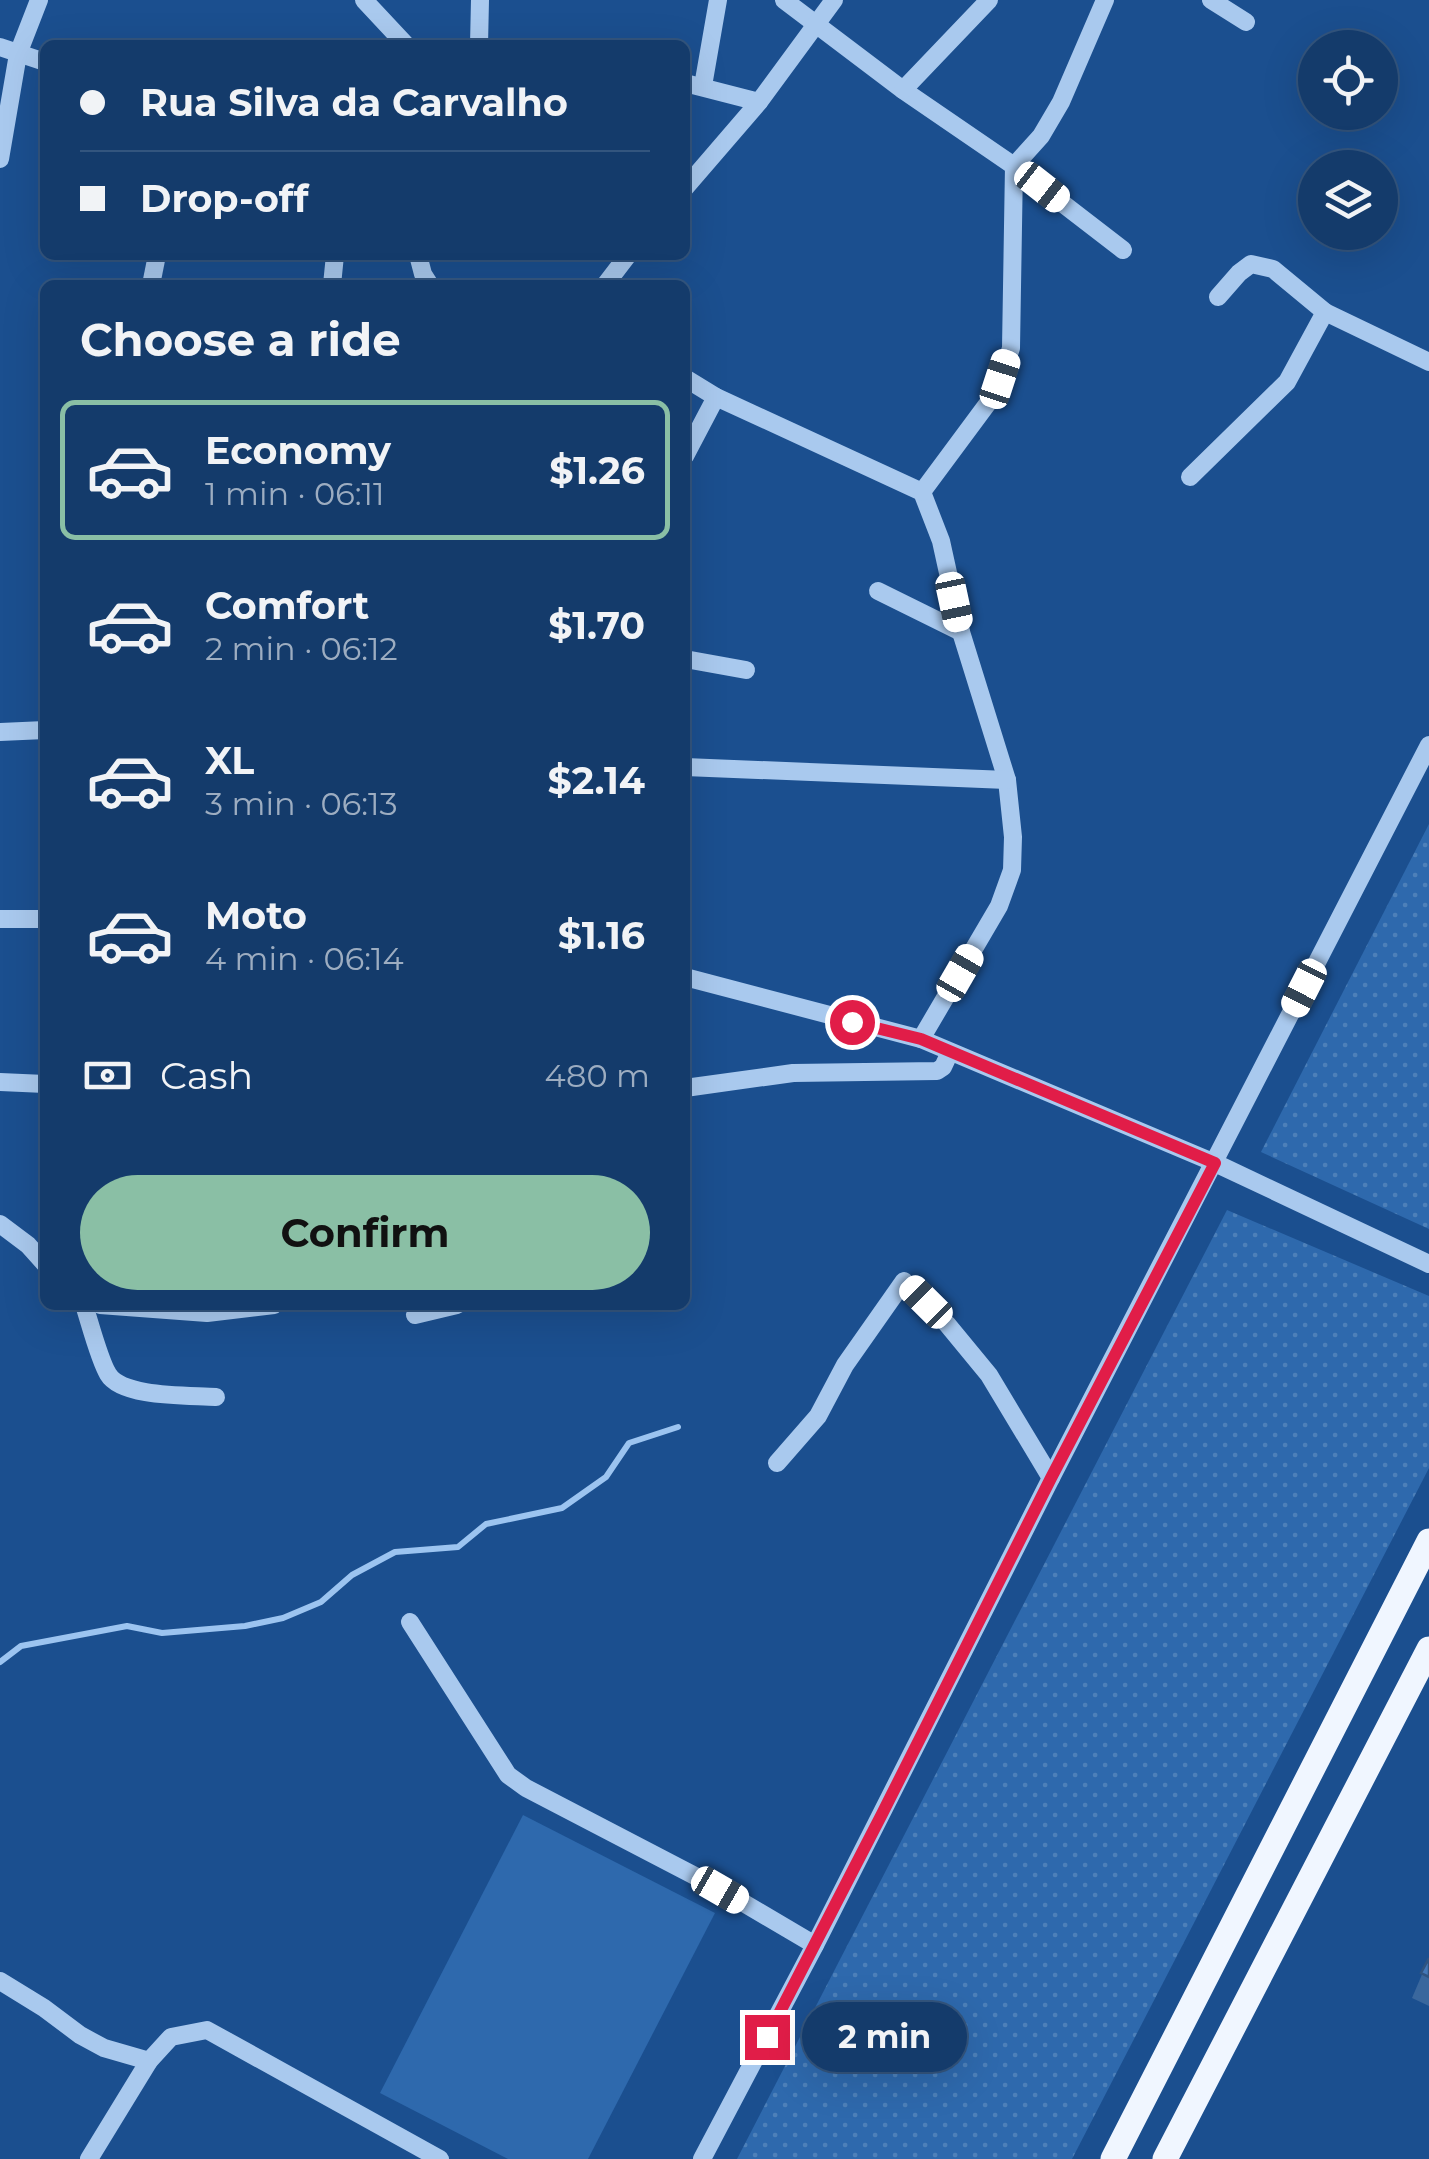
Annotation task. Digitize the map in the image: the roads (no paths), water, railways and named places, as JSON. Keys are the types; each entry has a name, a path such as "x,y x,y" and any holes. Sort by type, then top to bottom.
{"main road":[{"path":"1113,2159 1429,1542"},
{"path":"1165,2159 1429,1650"}],"street":[{"path":"0,160 9,50 39,0"},
{"path":"364,0 401,40"},
{"path":"479,40 480,0"},
{"path":"718,0 694,84 759,102"},
{"path":"784,0 1123,250"},
{"path":"690,182 759,102 834,0"},
{"path":"903,90 989,0"},
{"path":"922,492 988,403 1000,379 1011,348 1014,166 1041,136 1061,102 1105,0"},
{"path":"1211,0 1246,22"},
{"path":"9,50 40,60"},
{"path":"1218,298 1252,264 1273,269 1325,312 1429,362"},
{"path":"1190,477 1286,382 1325,312"},
{"path":"690,381 716,398 922,492 940,540 961,632 1007,780 1012,870 999,906 921,1039"},
{"path":"690,447 716,398"},
{"path":"878,591 961,632"},
{"path":"690,660 746,670"},
{"path":"0,732 40,730"},
{"path":"702,2159 816,1945 1051,1478 1429,745"},
{"path":"690,767 1007,780"},
{"path":"0,920 40,919"},
{"path":"690,979 921,1039 1215,1163 1429,1264"},
{"path":"690,1087 792,1073 937,1071 950,1052"},
{"path":"0,1082 40,1084"},
{"path":"0,1224 40,1259"},
{"path":"777,1463 818,1416 845,1366 904,1281 947,1324 989,1375 1051,1478"},
{"path":"86,1310 108,1375 118,1384 132,1390 216,1398"},
{"path":"167,1310 232,1310"},
{"path":"415,1315 436,1310"},
{"path":"410,1622 508,1775 816,1945"},
{"path":"0,1981 104,2048 149,2061"},
{"path":"90,2159 149,2061 171,2037 207,2030 440,2159"}],"waterway":[{"path":"0,1662 21,1646 127,1626 162,1633 245,1626 283,1618 321,1602 352,1575 395,1552 458,1547 486,1524 562,1508 606,1477 629,1443 678,1427"}]}
